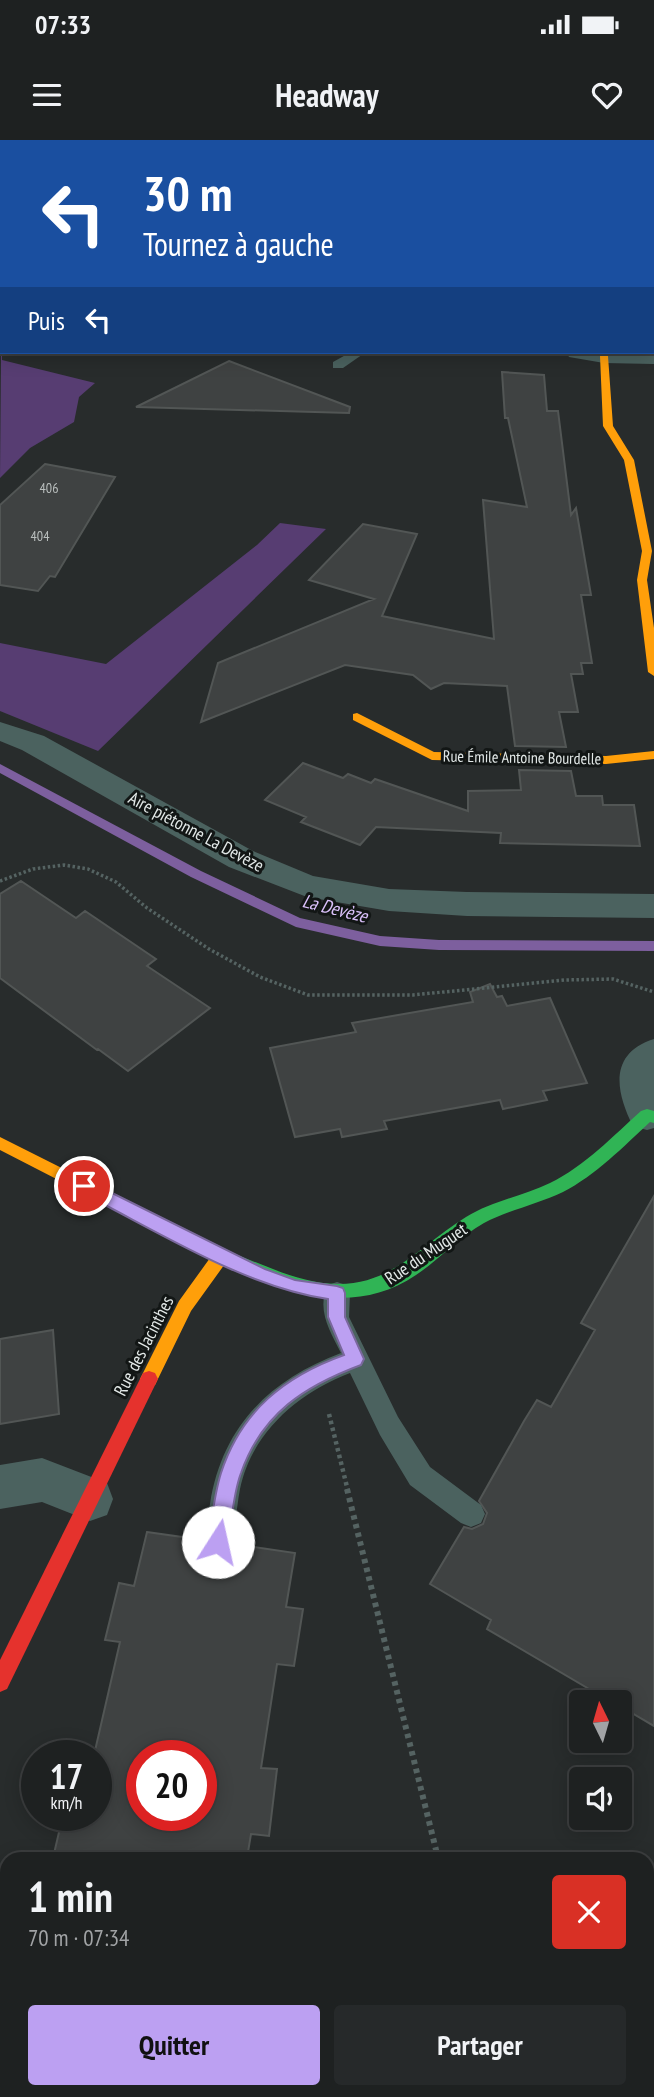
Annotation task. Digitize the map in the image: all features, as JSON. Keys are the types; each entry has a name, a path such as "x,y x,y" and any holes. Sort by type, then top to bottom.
{"street":[{"path":"591,354 654,357"},
{"path":"604,356 608,426 629,460 648,551 642,580 654,673"},
{"name":"Rue Émile Antoine Bourdelle","path":"357,717 432,756 606,760 654,755"},
{"name":"Aire piétonne La Devèze","path":"0,731 33,743 241,859 307,886 389,900 467,904 654,906"},
{"name":"Rue du Muguet","path":"221,1256 295,1287 337,1293 371,1288 395,1279 481,1217 522,1203 566,1182 651,1116 637,1093 637,1075 646,1058 654,1053"},
{"path":"0,1143 221,1256"},
{"name":"Rue des Jacinthes","path":"0,1682 185,1306 221,1256"},
{"path":"0,1487 42,1480 90,1499"}],"lane":[{"path":"338,365 357,354"},
{"path":"337,1293 337,1317 389,1426 420,1476 471,1514"},
{"path":"218,1542 230,1474 248,1435 282,1395 318,1372 355,1359"}],"path":[{"path":"0,881 33,869 64,865 88,869 116,882 147,908 209,949 260,977 308,995 340,998 413,995 565,979 613,979 654,992"},
{"path":"318,1372 437,1852"}],"shaded area":[{"path":"1,354 2,360 95,383 79,397 74,422 30,448 0,478"},
{"path":"280,523 326,529 98,751 0,711 0,643 106,664 257,545"}],"building":[{"path":"229,361 350,407 349,413 136,407"},
{"path":"502,372 544,375 547,411 558,411 571,515 576,508 591,595 581,595 592,663 581,663 583,674 571,674 578,712 559,712 566,747 515,746 507,686 444,683 431,689 413,675 345,665 201,722 218,663 374,599 309,580 363,524 417,534 382,616 494,639 483,500 527,507 508,418 505,418"},
{"path":"45,464 115,477 55,577 50,576 38,591 0,585 0,505"},
{"path":"303,763 343,778 348,774 371,783 375,779 468,811 468,791 521,790 519,770 571,771 576,796 602,796 603,805 634,805 640,846 500,843 501,833 376,827 360,845 301,822 306,817 265,800"},
{"path":"21,881 76,918 85,911 156,959 147,966 210,1008 128,1071 0,978 0,894"},
{"path":"490,984 497,997 502,996 507,1006 550,998 587,1083 543,1091 547,1100 503,1109 500,1100 384,1121 387,1129 342,1137 340,1129 295,1137 270,1048 356,1032 352,1023 473,1002 470,992"},
{"path":"654,1196 654,1726 632,1713 632,1690 591,1690 487,1629 491,1620 430,1584 464,1527 472,1529 483,1524 487,1513 479,1501 537,1400 551,1407 595,1330 581,1323"},
{"path":"53,1330 59,1414 0,1424 0,1339"},
{"path":"147,1532 203,1540 205,1553 217,1558 229,1554 233,1544 295,1553 286,1607 303,1609 294,1666 277,1664 261,1768 277,1769 269,1836 251,1834 248,1852 54,1852 59,1831 112,1831 112,1740 97,1740 120,1642 105,1640 119,1583 134,1586"}],"waterway":[{"name":"La Devèze","path":"0,768 196,874 296,922 380,941 439,945 654,946"}],"traffic: fast":[{"path":"221,1256 267,1276 314,1289 338,1292 362,1290 385,1283 408,1271 481,1217 565,1183 597,1160 647,1115 654,1117"}],"traffic: slow":[{"path":"604,356 608,426 629,460 647,551 642,580 654,672"},
{"path":"357,717 432,756 606,760 654,755"},
{"path":"0,1143 221,1256 185,1306 149,1379"}],"traffic: jam":[{"path":"0,1682 149,1379"}],"route":[{"path":"84,1186 258,1274 295,1287 337,1293 337,1317 355,1359 318,1372 282,1395 248,1435 230,1474 218,1542"}]}
